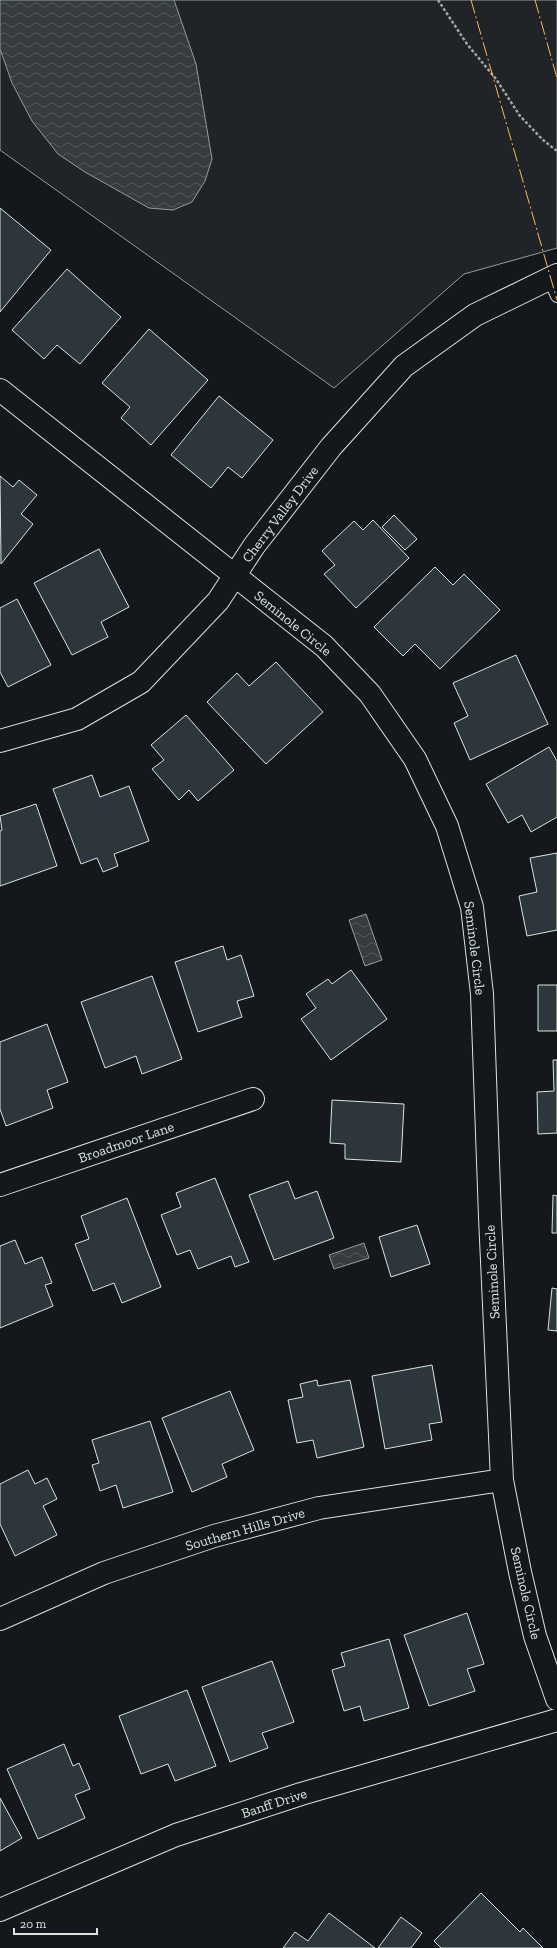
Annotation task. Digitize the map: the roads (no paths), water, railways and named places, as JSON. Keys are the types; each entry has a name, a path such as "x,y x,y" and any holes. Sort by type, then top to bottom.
{"street":[{"name":"Cherry Valley Drive","path":"0,741 77,719 141,682 218,601 250,552 331,447 404,366 474,315 554,283"},
{"name":"Seminole Circle","path":"0,390 324,646 370,694 415,759 447,826 472,907 482,994 502,1480 520,1572 535,1636 557,1699"},
{"name":"Broadmoor Lane","path":"0,1185 253,1099"},
{"name":"Southern Hills Drive","path":"0,1619 104,1573 214,1536 319,1508 502,1480"},
{"name":"Banff Drive","path":"0,1910 176,1835 301,1794 557,1720"}],"water":[{"path":"0,0 174,0 196,64 212,159 205,181 192,202 173,210 149,208 85,172 58,154 32,121 12,83 0,49"},
{"path":"366,914 382,960 365,966 349,920"},
{"path":"364,1243 369,1258 334,1269 329,1255"}]}
